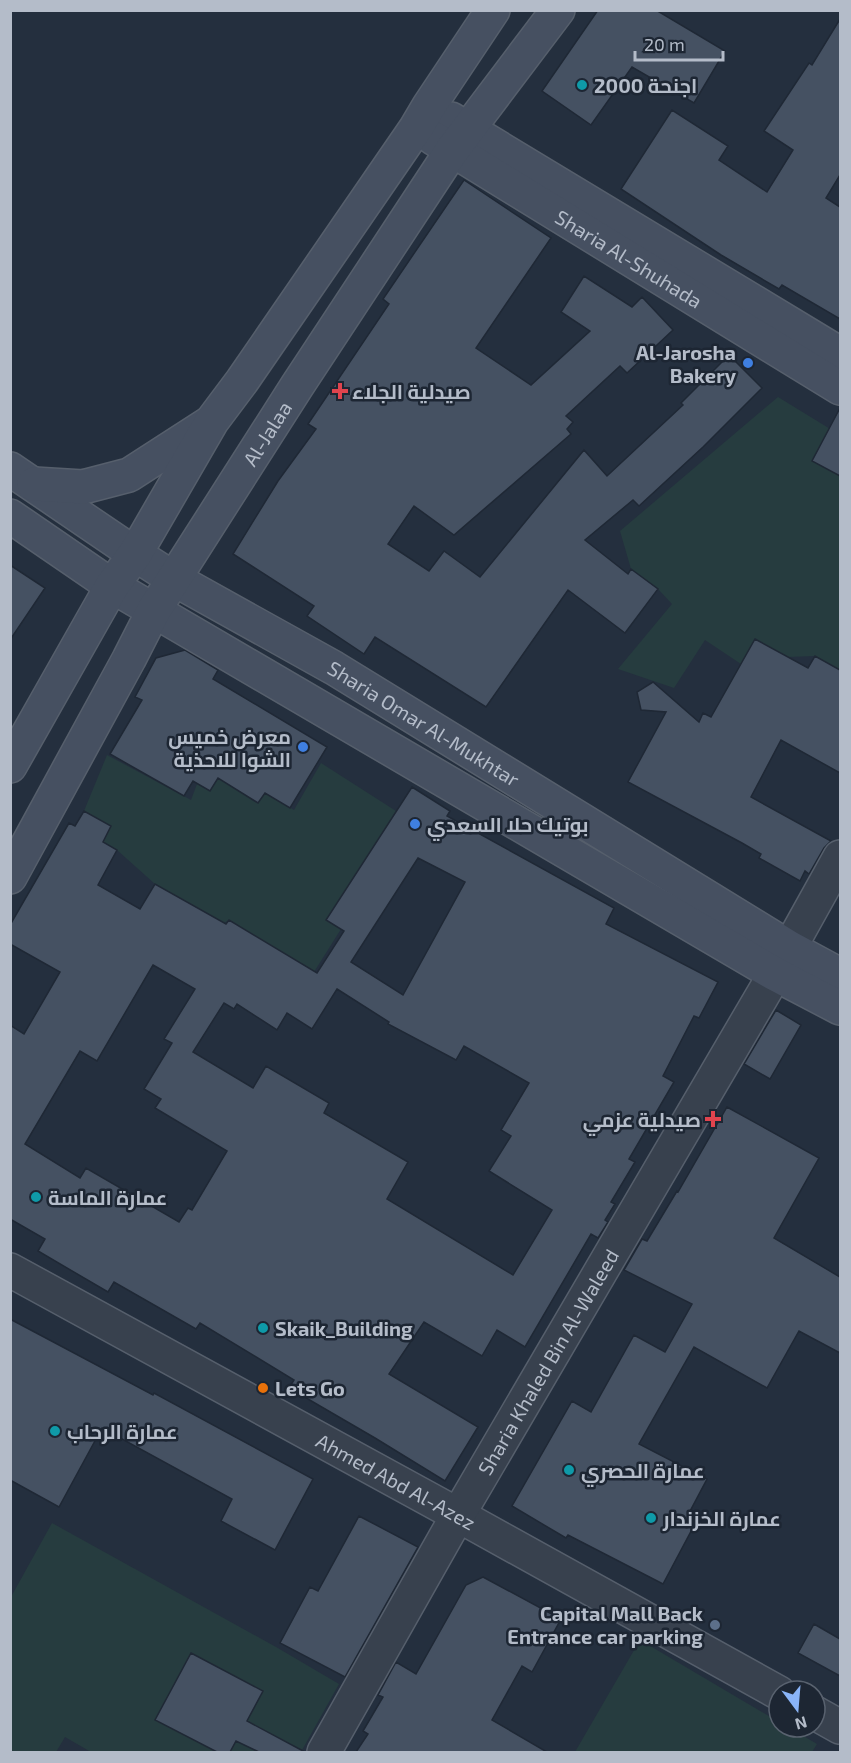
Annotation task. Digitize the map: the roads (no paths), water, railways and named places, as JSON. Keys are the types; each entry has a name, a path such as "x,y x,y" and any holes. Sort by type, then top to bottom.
{"main road":[{"path":"10,766 112,585 135,554 212,421 242,381 493,10"},
{"name":"Al-Jalaa","path":"10,877 154,610 297,386 461,139 558,10"},
{"name":"Sharia Al-Shuhada","path":"422,117 840,354"},
{"name":"Sharia Al-Shuhada","path":"461,139 840,388"},
{"path":"21,476 83,488 129,475 212,421"},
{"name":"Sharia Omar Al-Mukhtar","path":"21,476 174,579 334,668 783,961 840,1008"},
{"name":"Sharia Omar Al-Mukhtar","path":"10,516 112,585 154,610 783,961 840,975"}],"street":[{"name":"Sharia Khaled Bin Al-Waleed","path":"324,1752 458,1515 783,961 840,857"},
{"name":"Ahmed Abd Al-Azez","path":"10,1270 767,1686"}],"place":[{"name":"اجنحة 2000","path":"582,85"},
{"name":"Al-Jarosha Bakery","path":"748,363"},
{"name":"صيدلية الجلاء","path":"340,391"},
{"name":"معرض خميس الشوا للاحذية","path":"303,747"},
{"name":"بوتيك حلا السعدي","path":"415,824"},
{"name":"صيدلية عزمي","path":"713,1119"},
{"name":"عمارة الماسة","path":"36,1197"},
{"name":"Skaik_Building","path":"263,1328"},
{"name":"Lets Go","path":"263,1388"},
{"name":"عمارة الرحاب","path":"55,1431"},
{"name":"عمارة الحصري","path":"569,1470"},
{"name":"عمارة الخزندار","path":"651,1518"},
{"name":"Capital Mall Back Entrance car parking","path":"715,1625"}]}
